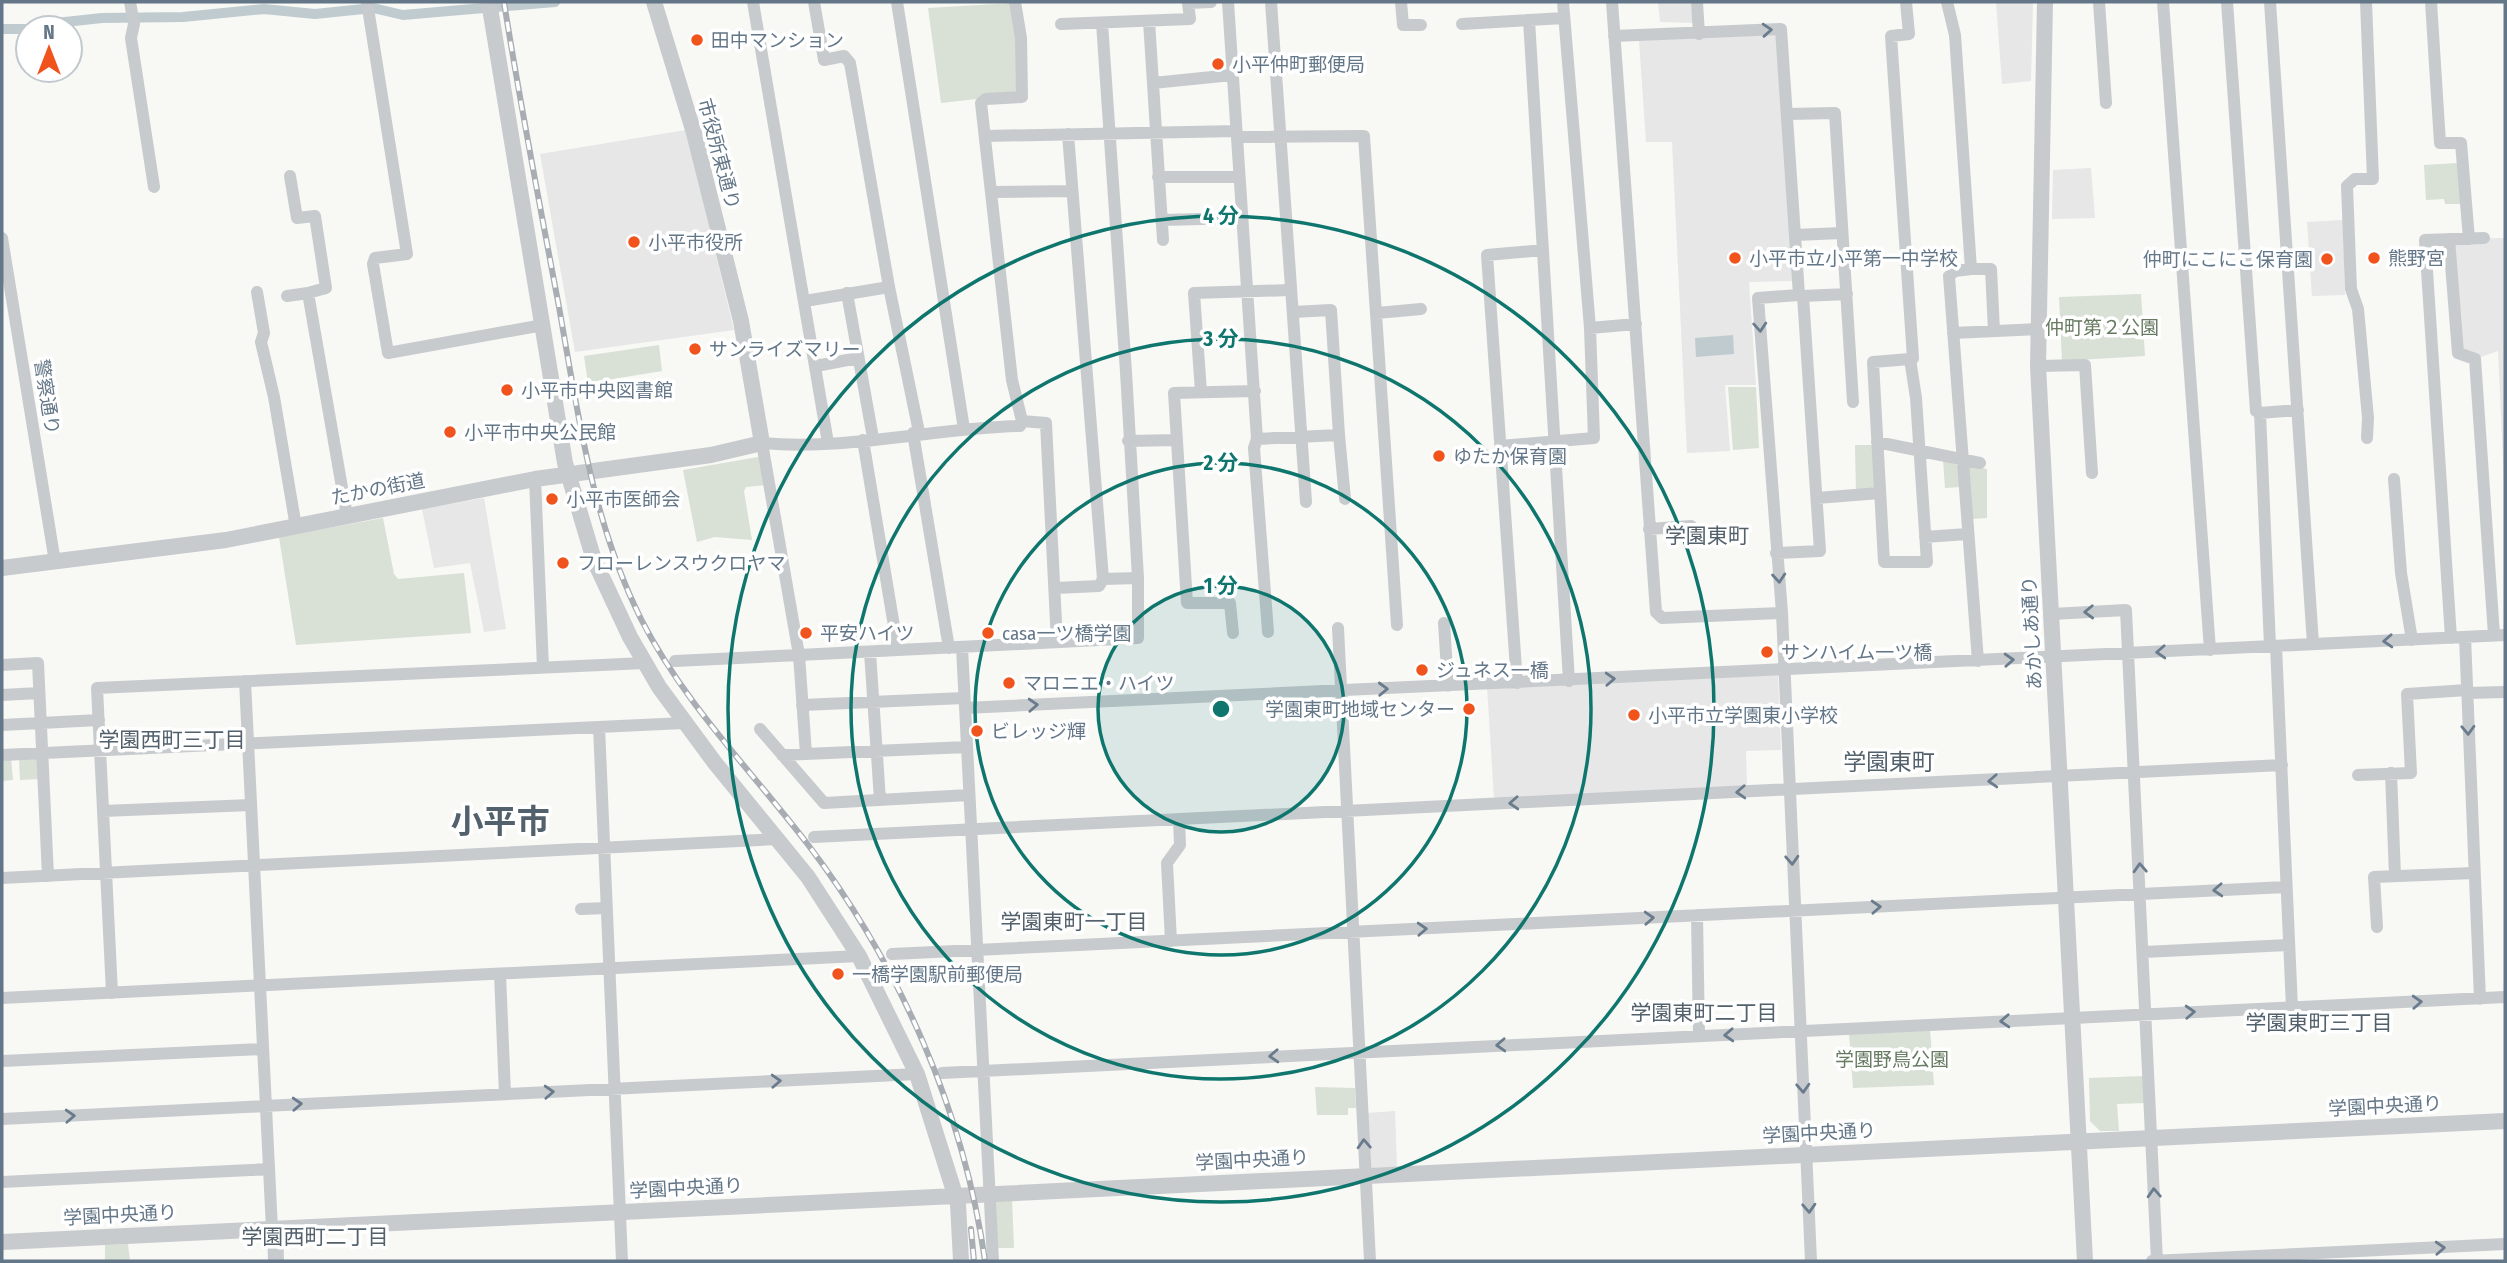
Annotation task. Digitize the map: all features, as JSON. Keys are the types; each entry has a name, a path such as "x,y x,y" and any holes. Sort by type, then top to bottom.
{"street":[{"name":"市役所東通り","path":"654,2 694,133 741,321 762,443"},
{"path":"753,2 806,301 828,443"},
{"path":"814,2 824,60 844,56 850,63 965,703 981,1070 993,1261"},
{"path":"897,2 964,429"},
{"path":"806,754 799,655 762,443 790,446 828,443 916,433 1020,426 1023,421 1012,380 981,103 986,99 1022,97 1015,2"},
{"path":"1061,24 1190,19 1188,4 1211,2"},
{"path":"1228,2 1249,291 1257,439 1254,448 1268,632"},
{"path":"1271,2 1306,502"},
{"path":"1401,2 1403,26 1421,25"},
{"path":"1500,446 1594,438 1590,327 1563,2"},
{"path":"1612,2 1656,612 1662,618 1782,613"},
{"path":"1697,2 1699,34"},
{"path":"1873,362 1884,562 1927,562 1910,359 1913,358 1891,36 1909,34 1906,2"},
{"path":"1947,2 1955,35 1971,269"},
{"name":"あかしあ通り","path":"2045,2 2038,366 2085,1261"},
{"path":"2099,2 2106,103"},
{"path":"2163,2 2210,649"},
{"path":"2227,2 2256,411 2298,410"},
{"path":"2270,2 2313,644"},
{"path":"2366,2 2373,179 2355,179 2347,186 2351,289 2358,309 2367,438"},
{"path":"2431,2 2440,143 2461,143 2469,239"},
{"path":"367,6 407,254 375,258 373,264 388,353 543,325"},
{"path":"490,6 570,474 594,560 645,663 684,723 808,877 859,956 917,1074 955,1195 961,1261"},
{"path":"132,13 131,38 154,187"},
{"path":"1462,24 1564,18"},
{"path":"1528,20 1569,681"},
{"path":"1149,21 1163,240"},
{"path":"675,661 1138,638 1138,578 1102,23"},
{"path":"1614,36 1781,29 1820,551 1776,553"},
{"path":"1153,83 1232,75"},
{"path":"1788,114 1835,113 1853,402"},
{"path":"985,136 1156,132 1279,137 1364,136 1397,625"},
{"path":"1056,589 1099,586 1103,579 1068,134"},
{"path":"287,296 326,288 315,216 297,218 290,176"},
{"path":"1158,177 1240,177"},
{"path":"992,192 1072,191"},
{"path":"1161,220 1242,218"},
{"path":"1795,235 1842,233"},
{"path":"2451,638 2425,240 2484,238"},
{"name":"警察通り","path":"2,239 55,562"},
{"path":"802,705 873,702 965,703 1448,686 2500,635 2475,359 2458,354 2449,239"},
{"path":"1517,683 1487,255 1543,250"},
{"path":"1978,661 1949,276 1955,271 1991,269 1994,331"},
{"path":"806,301 889,287"},
{"path":"1201,393 1194,293 1291,290"},
{"path":"257,292 264,333 261,342 274,397 296,527"},
{"path":"308,293 347,516"},
{"path":"847,293 898,650"},
{"path":"1811,1261 1782,613 1758,298 1847,294"},
{"path":"1377,313 1421,309"},
{"path":"1293,312 1331,310 1345,499"},
{"path":"1590,327 1636,324"},
{"path":"1954,333 2038,329"},
{"path":"816,366 858,358"},
{"path":"1850,363 1910,359"},
{"path":"2038,366 2085,365 2092,473"},
{"path":"1233,634 1230,603 1188,603 1174,393 1255,391"},
{"path":"2260,413 2273,646 2283,765 2292,1008"},
{"path":"1023,421 1046,423 1057,642"},
{"path":"1257,439 1339,435"},
{"path":"1128,441 1177,440"},
{"path":"1877,442 1980,463"},
{"name":"たかの街道","path":"2,568 210,542 535,479 710,455 762,443"},
{"path":"535,479 543,667"},
{"path":"2395,479 2401,573 2412,640"},
{"path":"1816,498 1880,493"},
{"path":"1648,528 1691,526"},
{"path":"1925,537 1967,534"},
{"path":"1103,579 1138,578"},
{"path":"2052,614 2126,610 2157,1261"},
{"path":"1444,623 1448,686"},
{"path":"1338,628 1370,1261"},
{"path":"2465,637 2480,999"},
{"path":"870,652 880,800"},
{"path":"2,665 37,663 48,876"},
{"path":"111,993 97,688 645,663"},
{"path":"246,681 259,985 276,1261"},
{"path":"2358,775 2411,773 2407,694 2505,692"},
{"path":"2,695 39,693"},
{"path":"2,725 99,720"},
{"path":"2,755 684,723"},
{"path":"599,727 622,1261"},
{"path":"760,729 824,803 969,795"},
{"path":"782,755 967,747"},
{"path":"814,837 2283,765"},
{"path":"2391,774 2395,876"},
{"path":"103,811 251,805"},
{"path":"1171,941 1167,863 1180,845 1179,820"},
{"path":"2,878 778,839"},
{"path":"2377,927 2374,877 2474,873"},
{"path":"892,954 2286,887"},
{"path":"581,909 607,908"},
{"path":"1697,915 1699,1036"},
{"path":"2144,952 2289,945"},
{"path":"2,998 859,956"},
{"path":"500,974 505,1094"},
{"path":"942,1073 2505,997"},
{"path":"2,1061 263,1049"},
{"path":"2,1119 917,1074"},
{"name":"学園中央通り","path":"2,1242 2505,1121"},
{"path":"2,1182 269,1169"},
{"path":"2152,1261 2505,1244"}],"shaded area":[{"path":"1658,2 1694,2 1695,23 1660,22"},
{"path":"1996,2 2033,2 2031,81 2002,84"},
{"name":"小平市立小平第一中学校","path":"1776,33 1793,281 1749,282 1756,385 1725,385 1730,451 1687,453 1672,142 1646,142 1639,40"},
{"name":"小平市役所","path":"686,130 734,330 575,352 540,154"},
{"path":"2091,168 2095,218 2052,219 2053,170"},
{"name":"仲町にこにこ保育園","path":"2343,220 2345,295 2312,296 2307,222"},
{"path":"2505,238 2505,504 2498,351 2475,359 2458,353 2449,239"},
{"path":"1733,335 1734,354 1696,357 1695,338"},
{"path":"484,498 506,629 484,632 470,563 434,568 422,509"},
{"name":"小平市立学園東小学校","path":"1778,674 1781,750 1746,751 1747,788 1494,799 1487,687"},
{"path":"1395,1111 1397,1167 1370,1168 1367,1113"}],"green space":[{"path":"1013,3 1021,94 941,103 928,8"},
{"path":"2458,163 2461,204 2445,204 2444,199 2426,200 2424,165"},
{"name":"仲町第２公園","path":"2141,294 2145,356 2062,361 2059,297"},
{"path":"659,345 662,371 588,383 584,356"},
{"path":"1728,387 1756,387 1759,448 1733,450"},
{"path":"1855,445 1873,445 1876,485 1872,490 1856,491"},
{"path":"758,457 763,459 767,485 746,487 744,491 752,540 715,537 697,542 683,470"},
{"path":"1943,460 1960,466 1961,487 1945,488"},
{"path":"1971,466 1987,469 1987,518 1972,519 1967,469"},
{"path":"383,518 394,574 398,579 464,573 471,633 296,645 279,537"},
{"path":"11,758 13,780 2,781 2,759"},
{"path":"39,758 40,779 20,780 19,759"},
{"name":"学園野鳥公園","path":"1930,1029 1934,1085 1853,1088 1849,1033"},
{"path":"2145,1076 2146,1103 2117,1104 2119,1131 2100,1131 2090,1121 2089,1078"},
{"path":"1315,1087 1355,1088 1356,1108 1348,1108 1348,1115 1317,1115"},
{"path":"1012,1198 1014,1248 992,1248 989,1199"},
{"path":"128,1244 130,1261 105,1261 105,1245"}],"waterway":[{"path":"84,20 183,17 264,9 315,14 373,8 403,15 555,2"},
{"path":"2,29 14,29"}],"railway":[{"path":"504,2 580,427 610,544 624,582 641,619 678,680 842,892 899,991 944,1096 975,1205 985,1261"},
{"path":"971,1229 974,1261"}],"place":[{"name":"田中マンション","path":"697,40"},
{"name":"小平仲町郵便局","path":"1218,64"},
{"name":"小平市役所","path":"634,242"},
{"name":"小平市立小平第一中学校","path":"1735,258"},
{"name":"熊野宮","path":"2374,258"},
{"name":"仲町にこにこ保育園","path":"2327,259"},
{"name":"サンライズマリー","path":"695,349"},
{"name":"小平市中央図書館","path":"507,390"},
{"name":"小平市中央公民館","path":"450,432"},
{"name":"ゆたか保育園","path":"1439,456"},
{"name":"小平市医師会","path":"552,499"},
{"name":"フローレンスウクロヤマ","path":"563,563"},
{"name":"平安ハイツ","path":"806,633"},
{"name":"casa一ツ橋学園","path":"988,633"},
{"name":"サンハイム一ツ橋","path":"1767,652"},
{"name":"ジュネス一橋","path":"1422,670"},
{"name":"マロニエ・ハイツ","path":"1009,683"},
{"name":"学園東町地域センター","path":"1469,709"},
{"name":"小平市立学園東小学校","path":"1634,715"},
{"name":"ビレッジ輝","path":"977,731"},
{"name":"一橋学園駅前郵便局","path":"838,974"}],"district":[{"name":"学園東町","path":"1707,536"},
{"name":"学園西町三丁目","path":"172,740"},
{"name":"学園東町","path":"1889,762"},
{"name":"小平市","path":"500,822"},
{"name":"学園東町一丁目","path":"1074,922"},
{"name":"学園東町二丁目","path":"1704,1013"},
{"name":"学園東町三丁目","path":"2319,1023"},
{"name":"学園西町二丁目","path":"315,1237"}]}
